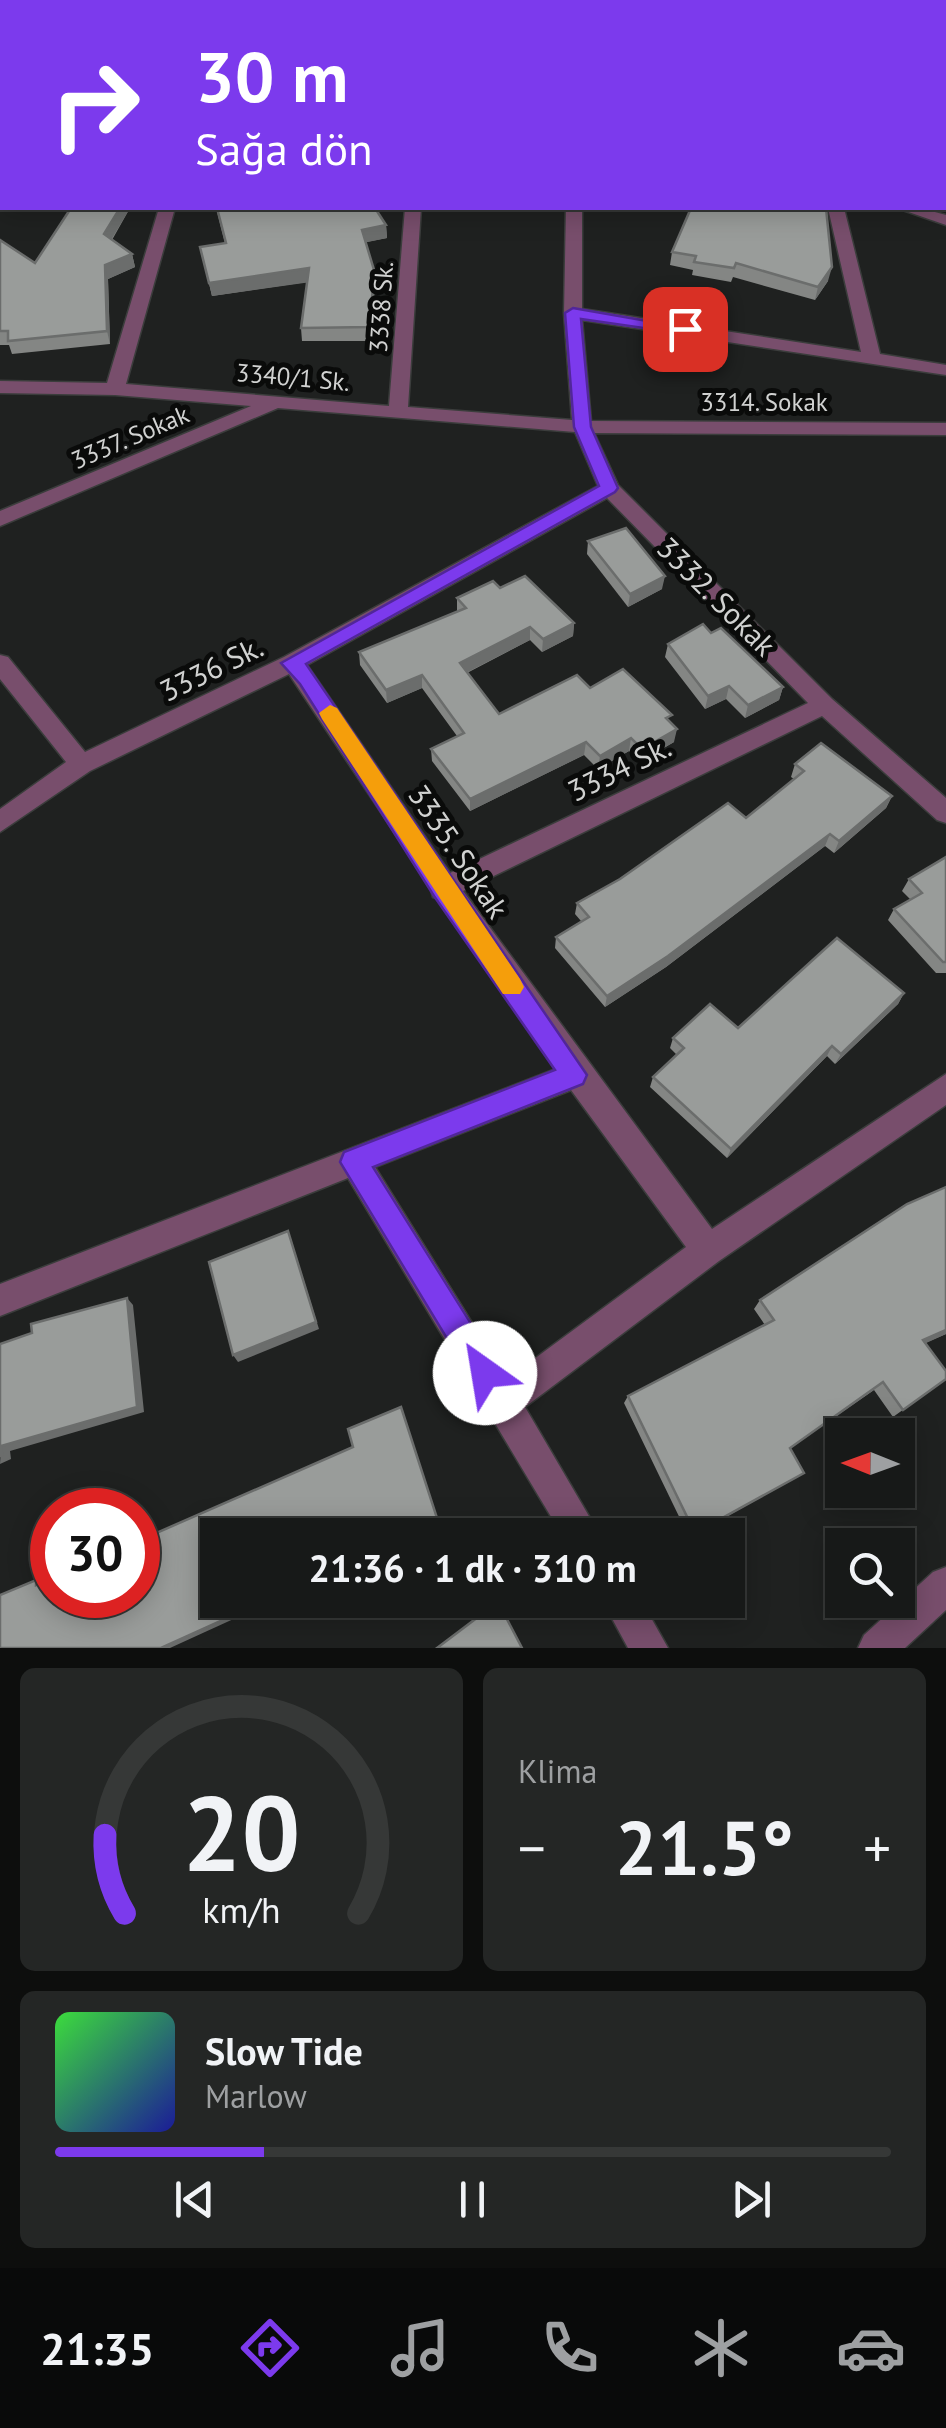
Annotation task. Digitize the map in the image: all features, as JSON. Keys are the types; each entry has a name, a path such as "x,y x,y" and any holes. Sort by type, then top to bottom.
{"street":[{"path":"116,389 166,210"},
{"name":"3338 Sk.","path":"398,411 413,210"},
{"path":"574,210 573,313 582,427 609,488"},
{"path":"836,210 871,356"},
{"path":"912,210 946,220"},
{"path":"573,313 946,370"},
{"name":"3340/1 Sk.","path":"0,387 116,389 280,400 582,427"},
{"name":"3337. Sokak","path":"0,520 280,400"},
{"name":"3314. Sokak","path":"582,427 946,430"},
{"name":"3336 Sk.","path":"0,822 81,764 292,663 609,488"},
{"name":"3332. Sokak","path":"609,488 824,705 946,813"},
{"path":"0,663 81,764"},
{"name":"3335. Sokak","path":"292,663 307,679 442,889 574,1075 708,1250"},
{"name":"3334 Sk.","path":"442,889 824,705"},
{"path":"0,1300 574,1075"},
{"path":"503,1403 708,1250 946,1088"},
{"path":"354,1162 572,1518"},
{"path":"877,1648 946,1585"},
{"path":"631,1618 649,1648"}],"building":[{"path":"70,210 119,210 104,234 132,254 105,265 107,331 8,341 8,331 0,331 0,240 35,263"},
{"path":"218,210 376,210 386,225 362,230 374,270 370,327 301,328 309,268 209,283 200,247 226,243"},
{"path":"690,210 826,210 832,267 818,287 736,263 734,268 694,262 696,256 672,252"},
{"path":"626,528 665,576 630,594 588,541"},
{"path":"525,576 574,623 543,639 530,627 460,663 499,714 577,675 590,688 623,669 672,715 666,718 677,729 642,749 631,738 600,756 586,742 470,799 431,749 464,733 422,675 386,690 359,652 466,608 457,598 493,581 500,588"},
{"path":"703,624 711,633 721,628 783,687 748,705 729,686 708,696 668,644"},
{"path":"821,743 892,796 839,841 830,834 668,956 607,996 556,937 589,917 577,903 620,879 728,803 746,818 804,771 795,764"},
{"path":"946,857 943,962 894,909 922,893 909,879"},
{"path":"837,938 904,993 841,1054 832,1046 731,1149 653,1077 684,1048 673,1038 710,1004 738,1028"},
{"path":"946,1187 946,1330 923,1340 946,1371 946,1379 903,1410 883,1382 832,1418 825,1418 825,1423 790,1448 804,1473 722,1518 688,1518 628,1396 774,1320 760,1300 907,1204"},
{"path":"288,1231 316,1322 233,1355 209,1262"},
{"path":"127,1298 137,1407 1,1446 0,1456 0,1344 32,1333 31,1324"},
{"path":"401,1407 437,1518 200,1518 200,1618 227,1618 161,1648 0,1648 0,1595 30,1582 30,1618 160,1618 160,1531 353,1447 348,1429"},
{"path":"477,1618 506,1618 522,1648 437,1648"}],"slow traffic":[{"path":"330,713 442,889 512,987"}],"route":[{"path":"485,1373 354,1162 574,1075 442,889 307,679 292,663 609,488 582,427 573,313 685,329"}]}
